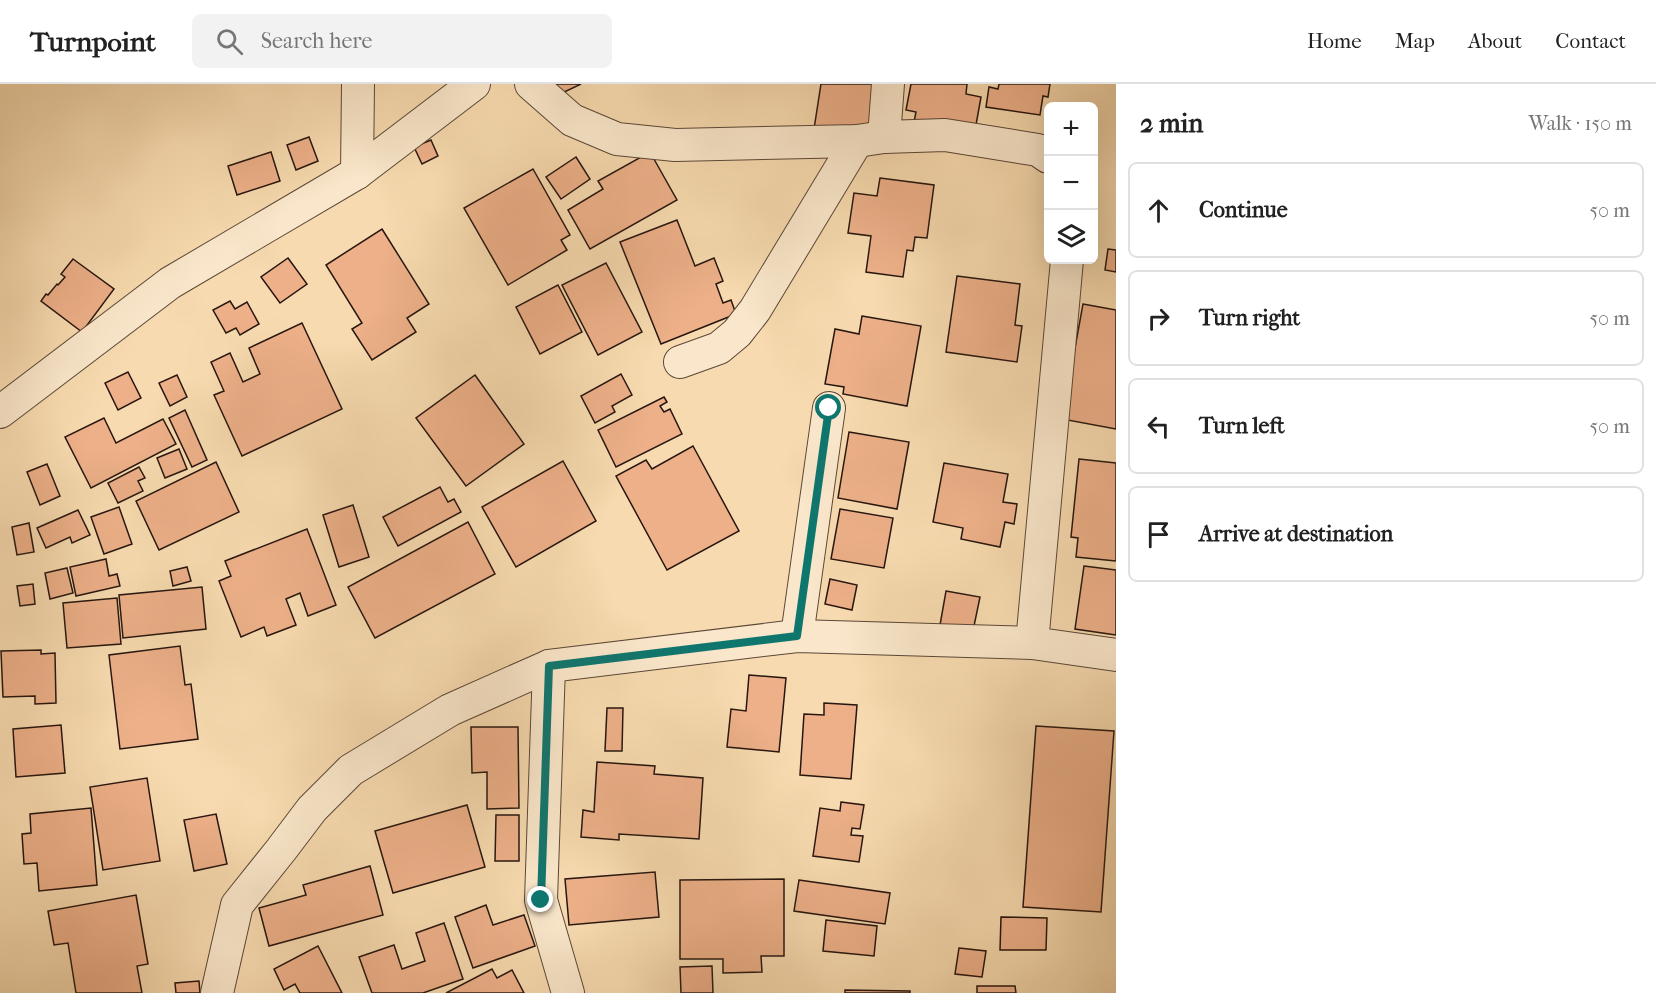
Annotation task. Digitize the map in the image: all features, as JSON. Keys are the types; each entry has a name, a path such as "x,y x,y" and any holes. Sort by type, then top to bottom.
{"street":[{"path":"357,173 358,84"},
{"path":"0,412 171,283 357,173 474,84"},
{"path":"531,84 572,120 617,140 675,145 945,135 1038,150 1047,156"},
{"path":"680,362 719,348 737,333 755,310 871,139 888,84"},
{"path":"1032,643 1067,264"},
{"path":"797,636 829,408"},
{"path":"217,993 237,905 312,808 327,793 351,770 450,710 549,666 797,636 1032,643 1116,655"},
{"path":"549,666 541,900 568,993"}],"building":[{"path":"553,84 581,84 558,95"},
{"path":"821,84 879,84 871,132 814,129"},
{"path":"911,84 967,84 966,94 981,97 976,125 913,127 916,112 906,110"},
{"path":"999,84 1050,84 1048,97 1043,96 1040,115 986,107 989,87 998,89"},
{"path":"309,137 318,161 296,170 287,145"},
{"path":"431,140 438,156 422,164 414,147"},
{"path":"271,152 280,181 237,195 228,166"},
{"path":"650,152 677,200 590,249 568,210 603,189 598,181"},
{"path":"576,157 590,179 561,199 546,177"},
{"path":"533,169 570,235 561,240 567,250 508,285 464,208"},
{"path":"880,178 934,185 927,238 915,237 913,251 907,250 903,277 866,272 871,236 848,233 854,193 877,196"},
{"path":"677,220 695,266 714,258 723,281 716,284 723,303 731,300 736,314 661,344 620,242"},
{"path":"382,229 429,304 407,318 416,332 372,360 352,329 362,323 326,265"},
{"path":"1108,249 1116,250 1116,272 1105,270"},
{"path":"288,258 307,284 280,303 261,277"},
{"path":"73,259 114,289 82,332 41,301 65,277 61,274"},
{"path":"606,263 642,332 598,355 562,285"},
{"path":"957,276 1020,284 1015,325 1022,326 1017,362 946,352"},
{"path":"558,285 582,332 540,354 516,307"},
{"path":"230,301 235,309 247,302 259,324 240,335 236,328 226,333 213,310"},
{"path":"1083,304 1116,310 1116,429 1062,419"},
{"path":"862,316 921,326 907,406 843,394 844,387 825,384 835,329 859,334"},
{"path":"302,323 342,409 242,456 214,395 224,391 211,362 230,353 243,382 260,374 249,348"},
{"path":"128,372 141,398 118,410 105,383"},
{"path":"621,374 632,395 612,406 615,412 595,423 581,396"},
{"path":"177,375 187,397 170,406 159,383"},
{"path":"475,375 524,444 466,486 416,418"},
{"path":"664,397 667,402 660,406 664,412 670,409 682,434 616,467 598,430"},
{"path":"185,410 207,460 192,467 169,418"},
{"path":"104,418 116,443 163,419 176,444 91,488 65,437"},
{"path":"849,432 909,442 897,509 838,498"},
{"path":"693,446 739,531 667,570 616,476 646,460 652,469"},
{"path":"179,449 187,469 165,478 157,458"},
{"path":"1079,459 1116,463 1116,561 1076,557 1078,538 1071,537"},
{"path":"563,461 596,521 516,567 482,507"},
{"path":"216,462 239,512 159,550 136,501"},
{"path":"944,463 1008,474 1003,502 1017,504 1014,524 1005,522 1000,547 961,539 963,528 933,522"},
{"path":"47,464 60,496 40,505 27,472"},
{"path":"139,467 145,478 138,481 143,491 118,503 108,483"},
{"path":"440,487 448,502 454,499 461,512 398,546 383,517"},
{"path":"353,505 369,557 339,567 323,515"},
{"path":"119,507 132,544 104,554 91,517"},
{"path":"840,509 893,518 884,568 831,559"},
{"path":"78,510 90,535 72,543 70,537 46,548 37,528"},
{"path":"468,522 495,574 375,638 348,587"},
{"path":"29,523 34,552 17,555 12,527"},
{"path":"307,529 336,605 308,616 300,593 286,599 296,625 267,636 264,627 241,637 219,581 231,576 225,561"},
{"path":"106,559 109,576 117,574 120,586 76,596 70,567"},
{"path":"1084,566 1116,570 1116,635 1075,629"},
{"path":"187,567 191,581 173,586 170,571"},
{"path":"67,568 73,593 50,599 45,573"},
{"path":"830,579 857,585 852,610 825,604"},
{"path":"33,584 35,604 20,606 17,586"},
{"path":"202,587 206,629 123,638 119,595"},
{"path":"946,591 980,597 973,631 940,625"},
{"path":"117,598 121,644 67,648 63,603"},
{"path":"180,646 185,685 191,684 198,739 120,749 109,655"},
{"path":"41,650 41,654 55,653 56,703 35,704 35,696 3,697 1,651"},
{"path":"749,675 786,678 779,752 727,747 731,709 746,711"},
{"path":"824,703 857,705 851,779 800,775 804,714 824,715"},
{"path":"607,708 623,708 622,751 605,751"},
{"path":"61,725 65,773 16,777 13,729"},
{"path":"1036,726 1114,731 1101,912 1023,907"},
{"path":"471,727 518,727 519,808 487,809 487,772 472,773"},
{"path":"597,762 655,766 654,774 703,778 699,839 619,834 619,840 581,837 583,810 594,812"},
{"path":"147,778 160,861 103,870 90,787"},
{"path":"841,802 864,805 860,829 852,828 851,835 863,836 859,862 813,856 820,808 840,811"},
{"path":"467,805 485,867 393,893 375,831"},
{"path":"91,808 97,885 39,891 37,863 24,864 22,834 31,833 30,814"},
{"path":"216,814 227,864 194,871 184,820"},
{"path":"496,815 519,815 519,861 495,861"},
{"path":"370,866 383,915 269,946 259,908 306,895 303,885"},
{"path":"655,872 659,917 569,925 565,879"},
{"path":"784,879 784,956 761,956 762,972 723,973 723,959 680,959 680,880"},
{"path":"799,880 890,893 885,924 794,911"},
{"path":"136,895 148,964 137,966 142,993 76,993 68,943 54,945 48,911"},
{"path":"486,905 493,925 524,915 535,946 473,968 455,917"},
{"path":"1001,917 1047,918 1046,950 1000,950"},
{"path":"826,920 877,926 874,956 823,951"},
{"path":"444,923 463,979 423,993 372,993 359,957 394,945 402,969 425,961 416,933"},
{"path":"318,946 342,993 300,993 295,984 284,990 274,969"},
{"path":"959,948 986,951 982,977 955,974"},
{"path":"712,966 713,993 681,993 680,967"},
{"path":"492,969 497,978 512,970 524,993 446,993"},
{"path":"199,981 200,993 176,993 175,983"},
{"path":"977,986 1015,986 1016,993 977,993"},
{"path":"845,990 910,991 910,993 845,993"}],"route":[{"path":"541,900 549,666 797,636 829,408"}]}
